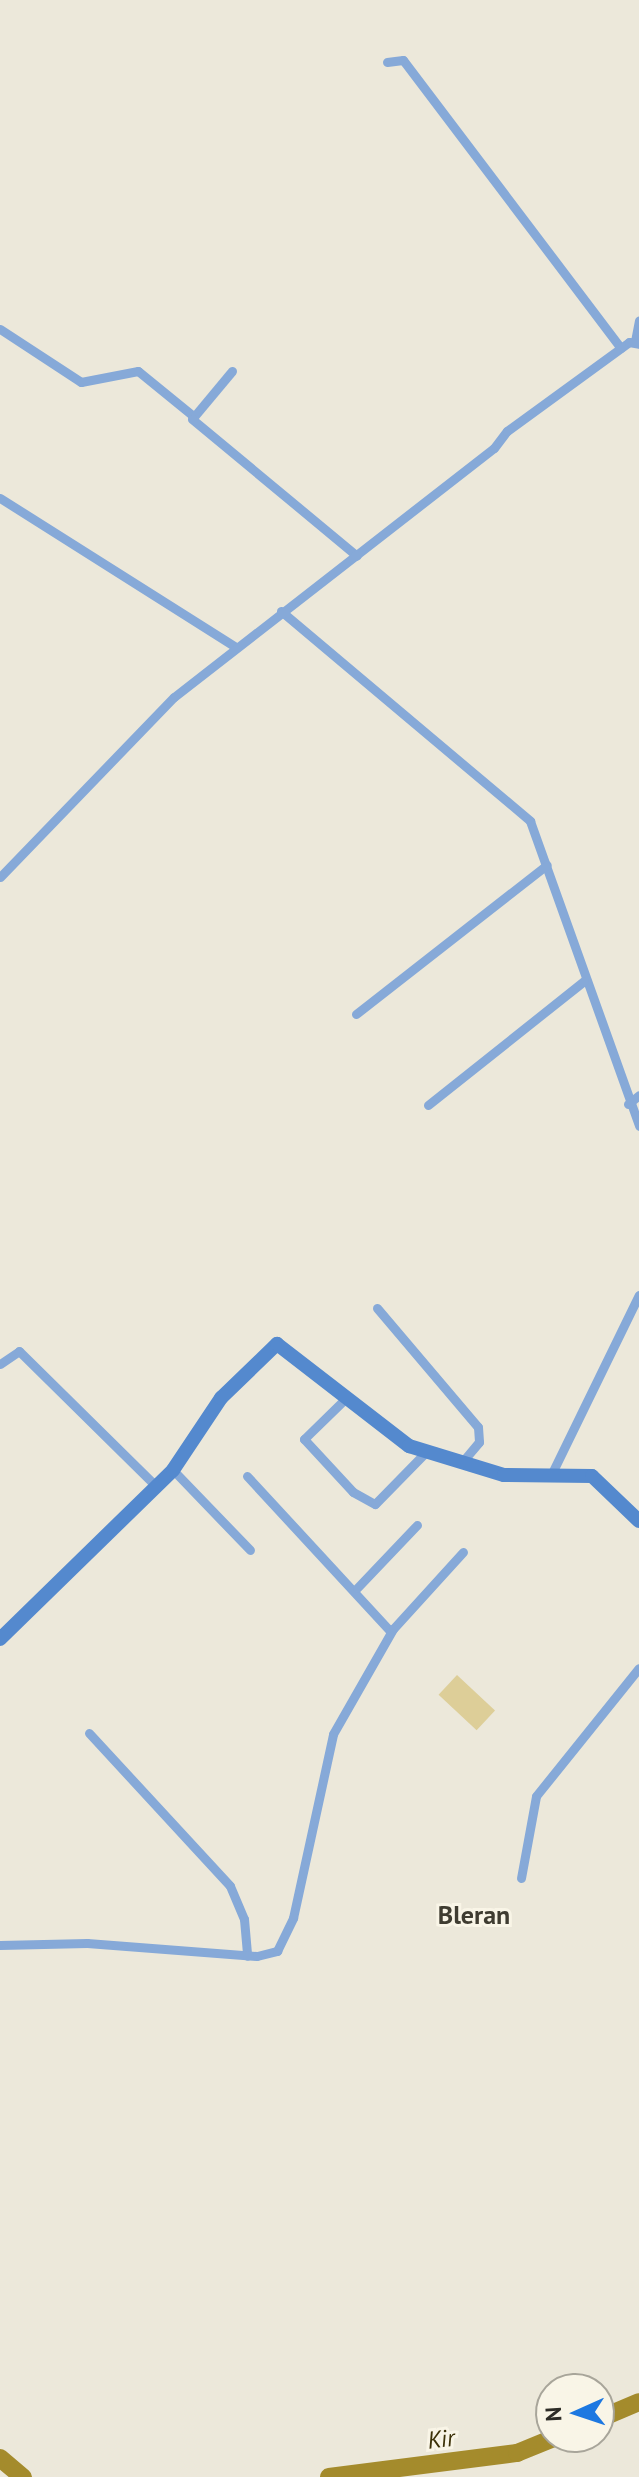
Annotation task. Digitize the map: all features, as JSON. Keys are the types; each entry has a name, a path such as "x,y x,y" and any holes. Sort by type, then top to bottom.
{"street":[{"path":"387,62 403,60 621,348"},
{"path":"0,877 174,697 621,348 637,342 639,320"},
{"path":"0,329 81,382 138,371 357,556"},
{"path":"191,414 232,371"},
{"path":"0,498 236,647"},
{"path":"281,611 518,809 547,865 584,981 628,1104 639,1126"},
{"path":"356,1014 547,865"},
{"path":"428,1105 584,981"},
{"path":"628,1104 639,1095"},
{"path":"552,1473 639,1295"},
{"path":"377,1308 478,1427 479,1442 462,1462"},
{"path":"0,1639 173,1470 221,1398 277,1344 344,1400 425,1453 504,1475 552,1473 592,1476 639,1521"},
{"path":"0,1364 19,1351 157,1487"},
{"path":"344,1400 304,1439 349,1490 375,1504 425,1453"},
{"path":"173,1470 250,1550"},
{"path":"247,1476 315,1557 357,1588 391,1632"},
{"path":"357,1588 417,1525"},
{"path":"0,1945 87,1943 247,1956 277,1951 286,1940 333,1734 391,1632 463,1552"},
{"path":"521,1878 536,1796 639,1668"},
{"path":"89,1733 230,1886 244,1919 247,1956"}],"shaded area":[{"path":"457,1675 495,1710 477,1730 439,1695"}],"waterway":[{"name":"Kir","path":"615,2412 639,2402"},
{"name":"Kir","path":"329,2477 517,2453 535,2446"},
{"name":"Kir","path":"0,2458 23,2477"}],"district":[{"name":"Bleran","path":"474,1915"}]}
